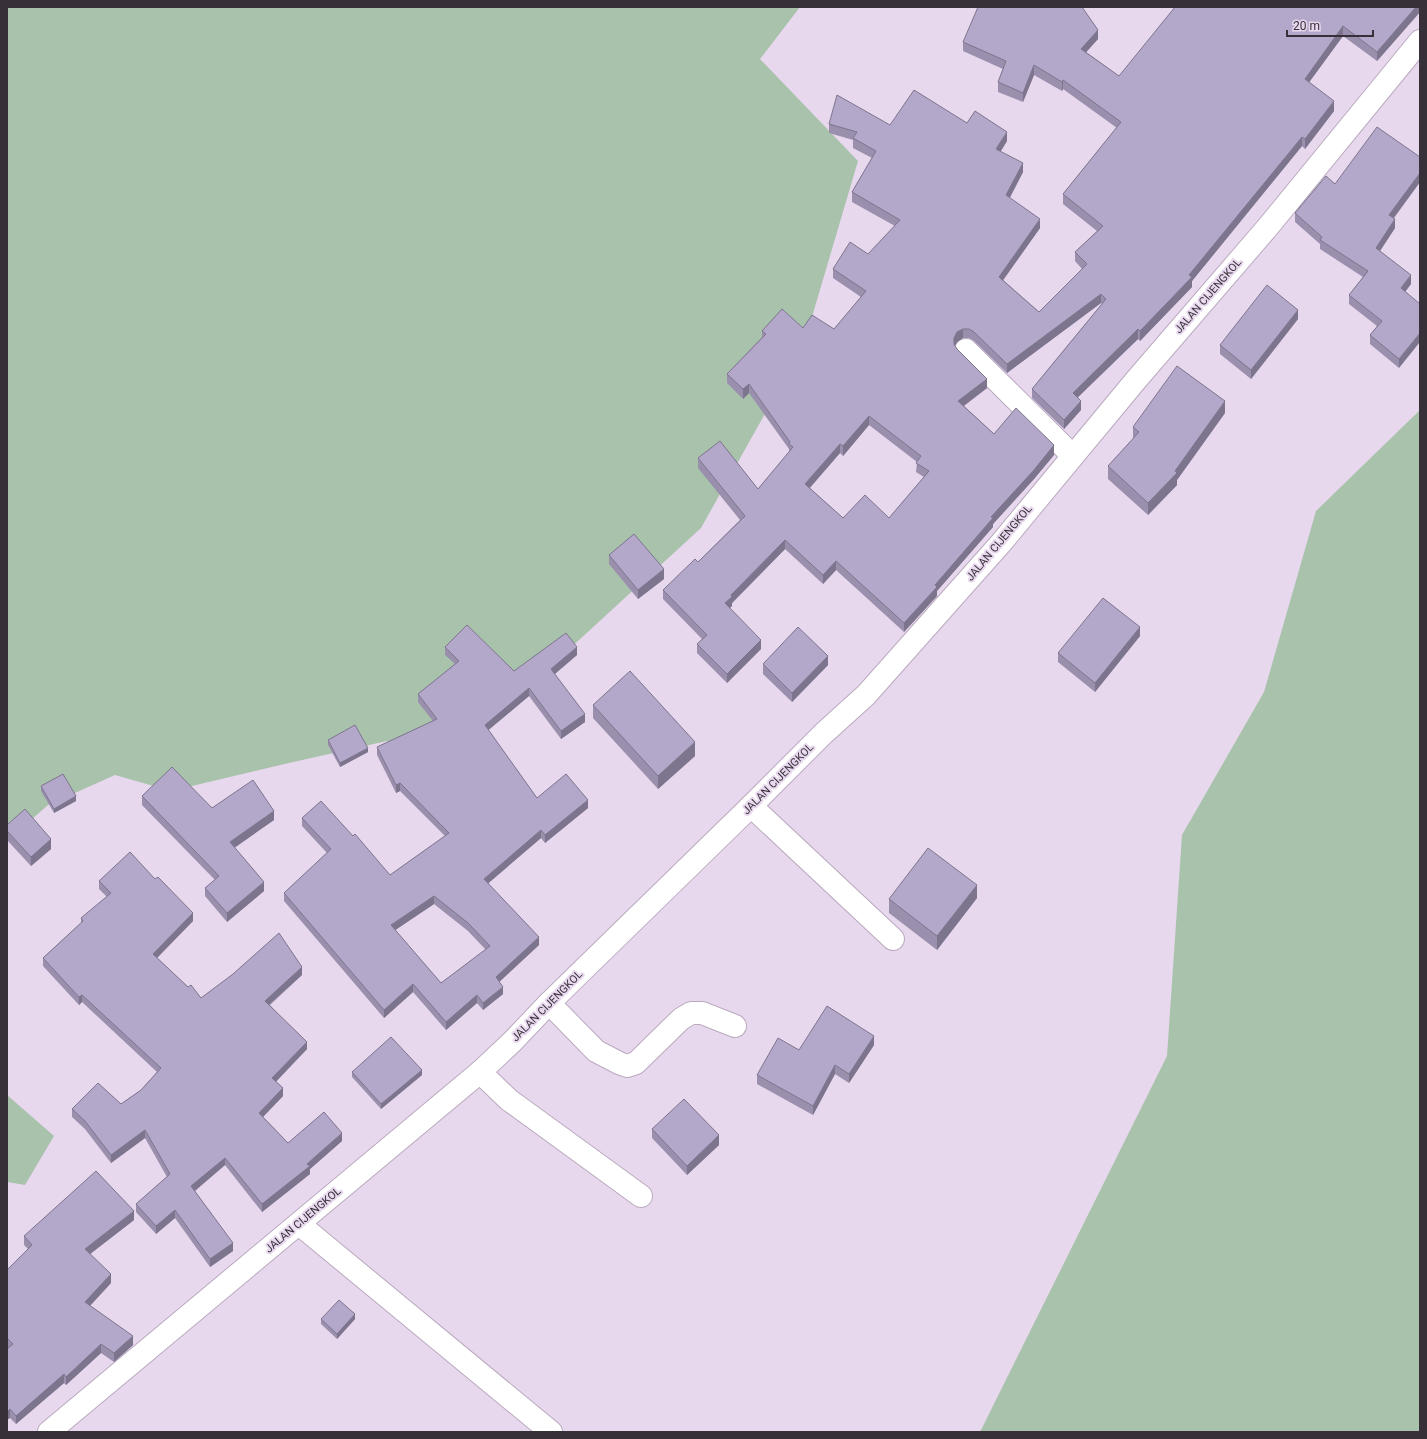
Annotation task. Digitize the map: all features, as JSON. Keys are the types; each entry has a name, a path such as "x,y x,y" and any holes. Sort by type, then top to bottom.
{"street":[{"name":"JALAN CIJENGKOL","path":"49,1432 480,1072 824,733 866,696 1001,543 1072,455 1267,228 1420,41"},
{"path":"966,350 1072,455"},
{"path":"751,806 893,939"},
{"path":"549,1003 596,1051 619,1064 627,1066 636,1063 682,1019 691,1013 702,1013 734,1026"},
{"path":"480,1072 509,1100 641,1196"},
{"path":"299,1224 551,1432"}],"green space":[{"path":"7,7 800,7 760,59 858,161 804,344 701,528 529,686 435,768 387,741 171,791 115,775 48,805 7,841"},
{"path":"1420,410 1420,1432 980,1432 1167,1056 1182,835 1264,692 1316,511"},
{"path":"7,1095 54,1136 25,1185 7,1182"}],"building":[{"path":"978,7 1082,7 1098,30 1081,49 1119,76 1175,7 1416,7 1377,52 1343,26 1305,79 1334,101 1305,139 1302,137 1189,275 1192,277 1140,331 1138,329 1073,393 1081,401 1064,420 1032,389 1106,299 1101,294 1007,364 974,332 969,329 963,329 957,332 954,338 954,344 957,349 987,379 958,401 994,434 1016,408 1054,445 1034,470 991,517 993,518 935,585 937,587 904,623 836,561 823,575 785,540 725,603 761,640 727,674 697,644 707,635 663,590 695,559 698,562 745,516 698,458 720,441 758,489 793,447 789,444 790,442 749,384 743,389 727,374 766,334 762,331 782,309 803,328 812,315 834,329 866,291 833,269 850,242 868,254 900,220 852,192 876,151 853,138 857,132 829,124 837,95 890,125 914,90 967,123 975,111 1007,132 996,149 1023,163 1006,195 1040,219 999,277 1039,312 1087,264 1075,252 1103,226 1063,194 1121,122 1063,80 1062,82 1034,65 1023,93 998,82 1006,61 963,42","holes":["869,416 921,456 916,463 929,471 889,518 865,495 843,518 805,484 840,444 843,446"]},
{"path":"1377,127 1420,157 1420,173 1389,215 1395,219 1376,248 1411,275 1401,288 1420,304 1420,333 1399,359 1370,335 1382,321 1349,295 1368,271 1320,240 1322,237 1295,213 1326,176 1335,184"},
{"path":"1267,285 1298,310 1251,370 1220,345"},
{"path":"1177,366 1225,401 1175,471 1177,473 1148,503 1108,466 1139,432 1133,427"},
{"path":"634,534 664,569 638,590 609,555"},
{"path":"1103,598 1140,627 1095,683 1058,653"},
{"path":"467,625 514,671 566,633 577,647 551,669 585,714 561,731 529,688 485,725 537,798 566,774 588,800 545,835 541,830 484,879 539,937 496,977 503,987 483,1003 477,995 446,1022 413,984 384,1010 284,893 331,849 302,818 321,801 353,836 355,834 390,875 449,833 400,783 396,785 377,747 437,719 418,694 459,661 445,647","holes":["434,896 468,923 490,946 441,983 391,925"]},
{"path":"798,627 828,656 792,693 763,664"},
{"path":"630,671 695,742 658,776 593,705"},
{"path":"355,725 368,748 340,763 328,740"},
{"path":"172,767 212,808 253,780 274,811 230,842 264,882 227,913 205,888 219,876 142,796"},
{"path":"63,774 76,796 54,809 41,786"},
{"path":"25,809 51,839 31,857 7,831 7,825"},
{"path":"928,848 977,885 937,936 889,899"},
{"path":"130,852 155,879 158,877 193,913 153,954 188,987 191,985 201,998 233,974 279,933 302,967 265,1001 307,1042 272,1078 283,1088 259,1113 288,1143 324,1112 342,1133 307,1164 310,1166 262,1204 225,1158 191,1186 233,1243 210,1259 175,1210 156,1226 136,1204 170,1174 145,1130 111,1155 85,1121 72,1109 98,1083 121,1104 141,1090 161,1068 82,995 79,997 43,958 83,921 81,918 111,893 99,881"},
{"path":"827,1006 874,1036 849,1074 835,1065 813,1106 757,1075 778,1038 799,1050"},
{"path":"391,1037 422,1070 381,1104 352,1072"},
{"path":"684,1099 719,1135 687,1166 652,1129"},
{"path":"96,1171 134,1211 85,1249 111,1274 85,1302 133,1336 114,1353 101,1344 66,1377 64,1374 16,1416 10,1409 7,1412 7,1349 13,1344 7,1338 7,1270 32,1245 24,1236"},
{"path":"339,1300 355,1314 337,1334 321,1319"}]}
